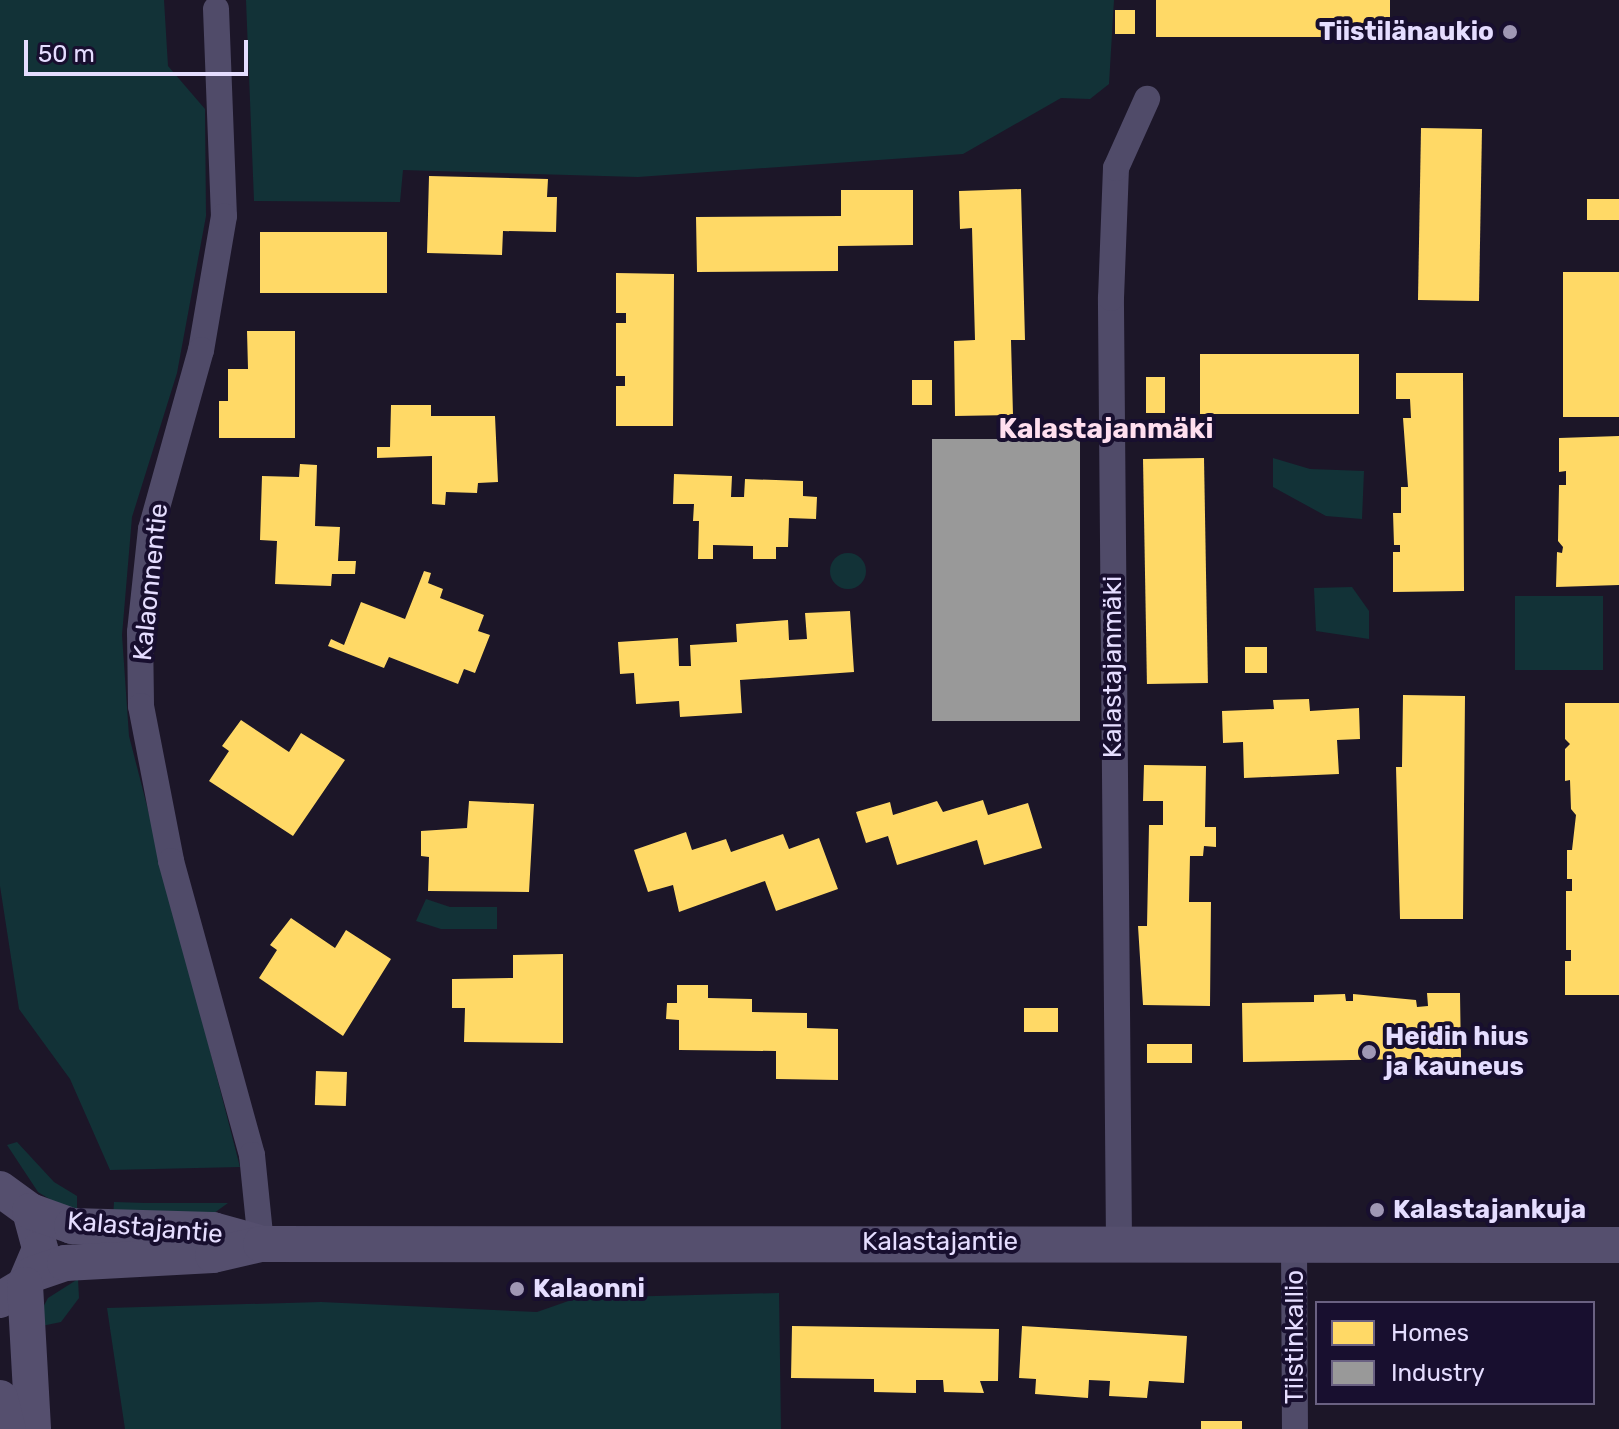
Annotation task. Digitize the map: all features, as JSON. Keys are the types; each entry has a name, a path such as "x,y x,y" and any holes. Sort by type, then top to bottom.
{"main road":[{"name":"Kalastajantie","path":"11,1191 72,1226 213,1230 261,1244"},
{"path":"11,1191 40,1236 19,1286 33,1429"},
{"name":"Kalastajantie","path":"19,1286 65,1263 213,1255 261,1244 1619,1245"},
{"path":"0,1398 8,1429"}],"street":[{"name":"Kalaonnentie","path":"216,9 224,216 201,350 151,529 140,632 141,706 171,861 252,1155 261,1244"},
{"name":"Kalastajanmäki","path":"1119,1243 1111,298 1116,168 1147,99"},
{"name":"Tiistinkallio","path":"1294,1244 1295,1429"}],"green space":[{"path":"0,0 164,0 168,66 205,109 206,216 177,373 132,517 122,635 129,736 240,1167 110,1170 70,1079 19,1009 0,886"},
{"path":"246,0 1114,0 1109,84 1090,99 1061,98 963,154 638,177 403,170 400,202 254,201"},
{"path":"1273,458 1310,469 1364,471 1362,519 1326,516 1273,487"},
{"path":"848,553 861,558 866,571 861,584 848,589 835,584 830,571 835,558"},
{"path":"1352,587 1369,611 1369,639 1316,631 1314,588"},
{"path":"1515,596 1603,596 1603,670 1515,670"},
{"path":"426,899 450,907 497,907 497,929 441,929 416,921"},
{"path":"17,1142 54,1182 77,1196 77,1216 38,1192 7,1145"},
{"path":"114,1202 228,1203 210,1216 113,1218"},
{"path":"78,1279 79,1298 61,1322 32,1328 48,1298"},
{"path":"779,1293 781,1429 125,1429 107,1308 321,1302 537,1312 577,1298"}],"building: Homes":[{"path":"1156,0 1390,0 1390,37 1156,37"},
{"path":"1115,10 1135,10 1135,34 1115,34"},
{"path":"1421,128 1482,129 1479,301 1418,300"},
{"path":"429,176 548,179 547,197 557,197 556,232 503,231 502,255 427,253"},
{"path":"1021,189 1025,340 1011,340 1013,415 955,416 954,341 975,340 972,228 960,229 959,191"},
{"path":"841,190 913,190 913,245 838,246 838,271 697,272 696,217 841,216"},
{"path":"1587,199 1619,199 1619,220 1587,220"},
{"path":"260,232 387,232 387,293 260,293"},
{"path":"1563,272 1619,272 1619,417 1563,417"},
{"path":"616,273 674,274 673,426 616,426 616,386 625,386 625,376 616,376 616,323 626,323 626,313 616,313"},
{"path":"247,331 295,331 295,438 219,438 219,401 228,401 228,369 248,369"},
{"path":"1200,354 1359,354 1359,414 1200,414"},
{"path":"1396,373 1463,373 1464,591 1393,592 1393,552 1400,552 1400,545 1394,545 1393,513 1401,513 1401,487 1408,487 1403,418 1411,418 1410,399 1396,399"},
{"path":"1146,377 1165,377 1165,413 1146,413"},
{"path":"912,380 932,380 932,405 912,405"},
{"path":"391,405 431,405 431,416 495,416 498,482 478,483 477,493 446,492 445,505 432,504 432,456 377,458 377,447 390,447"},
{"path":"1619,436 1619,585 1556,587 1557,552 1562,553 1563,547 1558,541 1559,485 1566,485 1566,471 1559,472 1559,438"},
{"path":"1204,458 1208,683 1147,684 1143,459"},
{"path":"300,464 317,465 315,526 340,527 338,561 356,561 355,574 332,574 331,586 275,584 277,541 260,540 262,476 299,477"},
{"path":"674,474 732,476 731,497 744,497 745,479 803,481 803,496 817,497 816,519 789,518 788,547 776,547 776,559 753,559 753,546 713,545 713,559 698,559 699,521 693,521 694,504 673,504"},
{"path":"424,571 431,573 428,583 443,589 440,598 484,615 478,631 490,635 475,673 464,669 458,684 389,657 384,668 328,646 331,639 344,645 361,602 405,619"},
{"path":"850,611 854,672 740,680 742,713 680,717 679,701 636,704 634,673 620,674 618,642 678,638 679,666 691,666 690,645 737,642 736,624 788,620 789,640 807,639 805,613"},
{"path":"1245,647 1267,647 1267,673 1245,673"},
{"path":"1403,695 1465,696 1463,919 1400,919 1396,767 1402,767"},
{"path":"1309,699 1310,711 1359,708 1360,739 1337,740 1339,774 1244,778 1243,742 1223,743 1222,711 1274,709 1273,700"},
{"path":"1565,703 1619,703 1619,995 1565,995 1565,961 1571,961 1571,950 1566,950 1566,891 1572,891 1572,879 1567,879 1567,850 1572,850 1576,815 1571,809 1570,780 1565,781 1565,749 1570,744 1565,739"},
{"path":"241,720 289,752 301,733 345,760 293,836 209,781 229,751 222,746"},
{"path":"1144,765 1206,766 1205,827 1216,827 1216,847 1204,846 1203,856 1190,856 1189,902 1211,902 1210,1006 1143,1005 1138,926 1147,926 1149,825 1163,825 1163,801 1143,801"},
{"path":"983,800 988,815 1028,803 1042,848 984,865 977,840 897,865 888,836 866,843 856,812 890,802 893,815 937,801 943,812"},
{"path":"469,801 534,804 529,892 428,891 429,857 421,856 421,831 467,828"},
{"path":"686,832 692,850 726,839 731,852 783,834 789,849 819,838 838,889 776,911 765,881 679,912 673,885 648,892 634,850"},
{"path":"291,918 335,948 346,930 391,959 343,1036 259,978 277,950 270,945"},
{"path":"563,954 563,1043 464,1042 465,1008 452,1008 452,979 513,978 513,955"},
{"path":"677,985 708,985 708,998 752,999 752,1012 807,1013 807,1028 838,1029 838,1080 776,1079 776,1051 679,1050 679,1020 666,1019 667,1003 677,1003"},
{"path":"1427,993 1460,993 1461,1058 1243,1062 1242,1003 1314,1002 1314,995 1345,994 1346,1001 1353,1001 1353,994 1416,1000 1417,1007 1428,1006"},
{"path":"1024,1008 1058,1008 1058,1032 1024,1032"},
{"path":"1147,1044 1192,1044 1192,1063 1147,1063"},
{"path":"316,1071 347,1072 346,1106 315,1105"},
{"path":"792,1326 999,1329 998,1381 980,1381 984,1393 944,1392 943,1380 916,1380 916,1393 874,1392 874,1379 791,1378"},
{"path":"1022,1326 1187,1336 1184,1383 1149,1381 1147,1398 1109,1396 1110,1381 1089,1380 1088,1398 1035,1394 1036,1379 1019,1378"},
{"path":"1201,1421 1242,1421 1242,1429 1201,1429"}],"building: Industry":[{"path":"932,439 1080,439 1080,721 932,721"}],"place":[{"name":"Tiistilänaukio","path":"1510,32"},
{"name":"Heidin hius ja kauneus","path":"1369,1052"},
{"name":"Kalastajankuja","path":"1377,1210"},
{"name":"Kalaonni","path":"517,1289"}],"district":[{"name":"Kalastajanmäki","path":"1106,429"}]}
